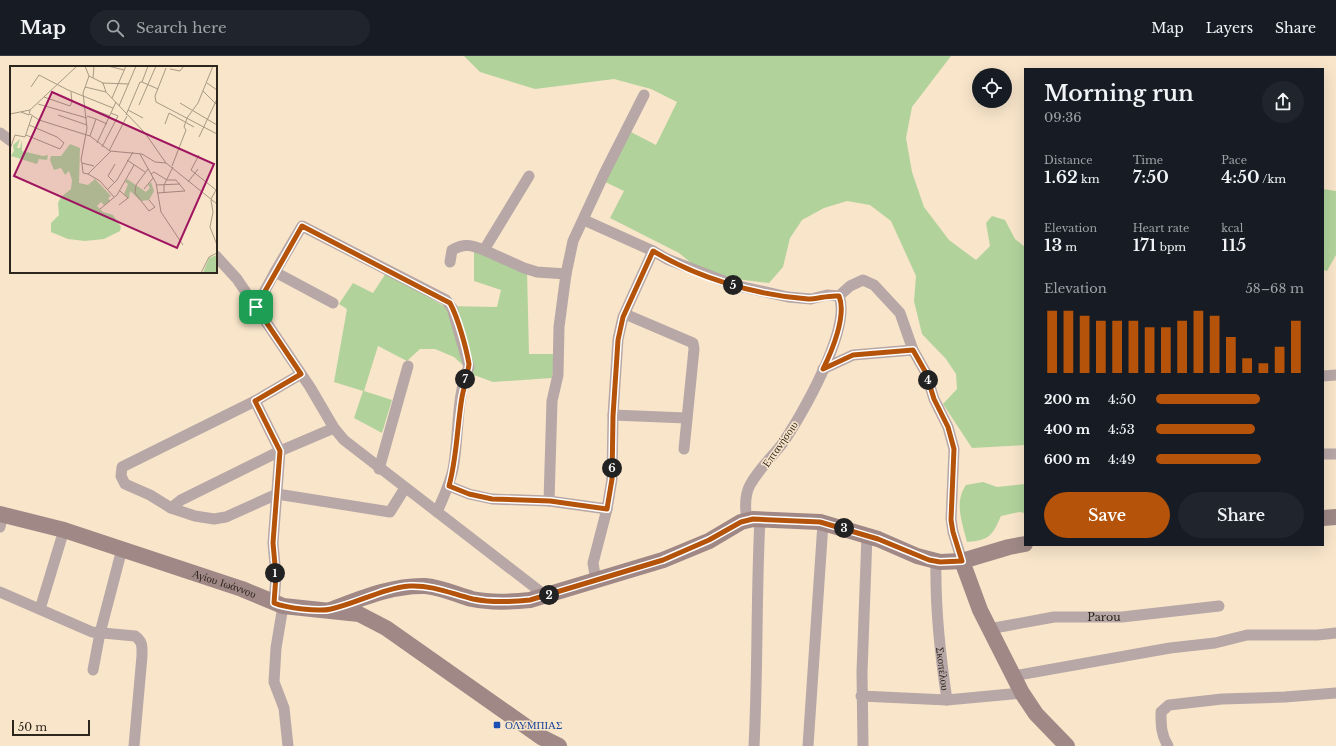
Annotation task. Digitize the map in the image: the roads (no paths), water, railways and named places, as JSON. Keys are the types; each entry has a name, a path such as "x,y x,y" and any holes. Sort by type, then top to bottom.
{"street":[{"path":"550,501 552,401 558,375 559,326 566,274 573,241 604,174 644,95"},
{"path":"0,133 10,140"},
{"path":"484,250 529,176"},
{"path":"584,220 653,251 667,259 712,278 758,291 811,299 827,295 839,296 850,286 863,280 874,285 900,313 913,350 926,373 934,399 948,427 954,449 951,520 962,561 989,629 1022,694 1036,714 1067,746"},
{"path":"256,307 302,226 450,303 466,350 469,367 466,373 459,415 454,464 449,486 437,512"},
{"path":"450,262 452,250 459,246 471,245 524,268 537,272 566,274"},
{"path":"596,581 593,563 607,509 612,479 613,416 618,340 625,314 653,251"},
{"path":"217,257 237,279 301,374 334,428 344,440 546,596"},
{"path":"275,272 333,303"},
{"name":"Επτανήσοιυ","path":"754,746 757,686 756,595 753,520 745,506 750,485 782,443 816,387 840,322 841,302 839,296"},
{"path":"625,314 693,343 692,370 684,449"},
{"path":"823,369 853,355 913,350"},
{"path":"379,468 408,366"},
{"path":"301,374 255,401 122,467 121,476 125,484 150,495 171,508 195,516 214,519 226,517 277,494 390,512 405,488"},
{"path":"1324,376 1336,375"},
{"path":"255,401 280,451 273,543 279,605 274,682 284,708 288,746"},
{"path":"613,416 686,418"},
{"path":"171,508 181,500 280,451 334,428"},
{"path":"1324,454 1336,454"},
{"path":"449,486 469,494 492,499 550,501 607,509"},
{"path":"1324,518 1336,517"},
{"name":"Αγίου Ιωάννου","path":"1,518 64,530 242,589 279,605 330,610 372,595 409,586 427,586 473,599 489,601 509,602 546,596 685,552 753,520 823,522 867,535 917,556 936,561 962,561 1002,548 1024,544"},
{"path":"808,746 823,522"},
{"path":"40,609 64,530"},
{"path":"863,746 862,696 867,535"},
{"path":"94,670 100,633 122,549"},
{"name":"Σκοπέλου","path":"936,561 940,657 947,700 1022,694"},
{"path":"0,592 92,632 135,636 143,644 134,746"},
{"name":"Parou","path":"989,629 1054,617 1122,617 1219,606"},
{"path":"330,610 359,614 386,628 541,737 559,746"},
{"path":"1013,676 1170,648 1215,643 1247,635 1317,636 1336,633"},
{"path":"1168,746 1161,732 1161,712 1169,705 1222,699 1285,697 1336,693"},
{"path":"862,696 947,700"}],"place":[{"name":"ΟΛΥΜΠΙΑΣ","path":"497,725"}]}
